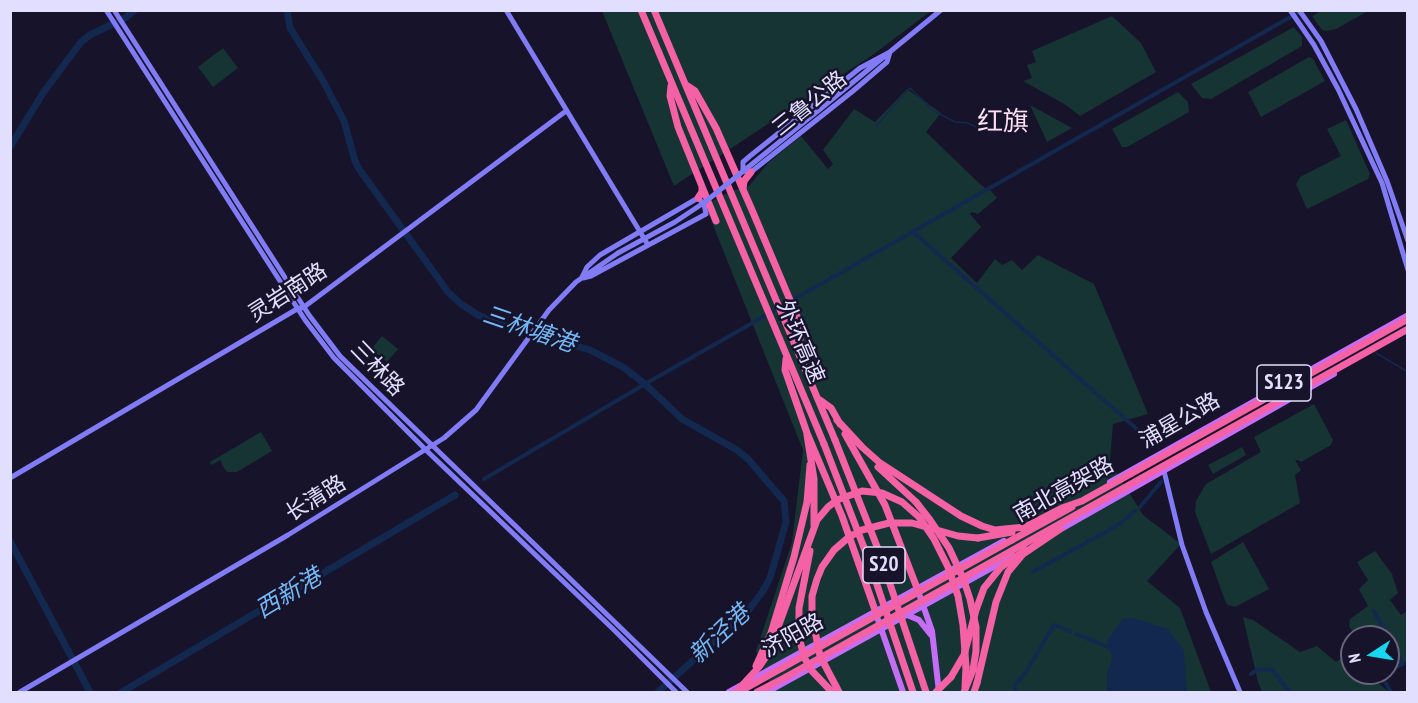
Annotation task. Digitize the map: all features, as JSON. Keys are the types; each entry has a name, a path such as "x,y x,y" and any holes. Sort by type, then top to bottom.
{"highway":[{"name":"外环高速","path":"641,10 824,444 868,558 913,693"},
{"name":"外环高速","path":"654,10 835,440 880,554 926,693"},
{"path":"671,83 670,96 678,127 716,220"},
{"path":"685,84 695,92 729,158 793,308 801,329 798,352"},
{"path":"729,158 735,164 742,162"},
{"path":"743,192 744,181 751,172"},
{"path":"698,198 702,187"},
{"name":"南北高架路","path":"738,693 1407,317"},
{"name":"南北高架路","path":"757,693 1407,331"},
{"path":"787,356 785,370 807,433 879,609"},
{"path":"818,399 831,408 885,505 916,588"},
{"path":"837,420 862,447 898,476 953,511 982,526 1000,530 1025,527"},
{"path":"747,681 761,658 771,633 801,532 810,465 807,433"},
{"path":"862,447 865,455 916,502 937,529 963,578 976,627 973,670 964,693"},
{"path":"810,465 813,470 815,499 810,551 799,608 799,639 805,659 812,671 832,693"},
{"path":"738,693 759,667 776,635 817,520 837,500 862,491 882,493 902,502 919,517 934,539 948,567 958,596 966,668 964,693"},
{"path":"839,693 820,656 813,632 811,608 819,573 839,545 862,530 889,523 912,523 958,536 978,538 1003,535 1082,501"},
{"path":"938,693 951,678 961,660 978,601 988,582 1006,562 1058,530 1077,515"},
{"path":"974,693 1002,586 1014,563 1035,544"}],"main road":[{"path":"506,10 648,245"},
{"name":"三鲁公路","path":"618,253 675,222 705,201 940,10"},
{"path":"1290,10 1338,90 1382,183 1407,270"},
{"path":"1299,10 1321,41 1356,109 1387,181 1407,241"},
{"name":"三林路","path":"111,12 301,308 320,331 360,377 465,483 687,693"},
{"name":"三鲁公路","path":"742,162 860,68 890,52"},
{"name":"三鲁公路","path":"751,172 886,62 890,52"},
{"name":"灵岩南路","path":"10,478 301,308 566,111"},
{"path":"742,162 743,171 751,172"},
{"path":"698,198 704,204 706,214 716,220"},
{"name":"长清路","path":"581,278 587,267 600,255 698,198"},
{"name":"长清路","path":"581,278 591,276 706,214"},
{"name":"长清路","path":"20,693 430,448 456,429 476,410 539,322 568,290 581,278 618,253"},
{"name":"浦星公路","path":"879,609 1407,317"},
{"name":"浦星公路","path":"882,629 1407,331"},
{"path":"1164,471 1182,545 1240,693"},
{"name":"三林路","path":"474,491 675,691"},
{"path":"916,588 924,605 932,635 938,693"},
{"path":"903,693 882,629 879,609 907,615 923,624 932,635"},
{"name":"济阳路","path":"729,693 879,609"},
{"name":"济阳路","path":"767,693 882,629"}],"green space":[{"path":"602,11 931,11 874,54 674,186"},
{"path":"1322,11 1368,11 1336,29 1327,31 1322,30 1312,16"},
{"path":"1112,16 1141,43 1156,72 1080,116 1066,105 1023,81 1032,78 1027,65 1036,62 1032,51"},
{"path":"1294,27 1302,37 1302,46 1211,99 1202,98 1191,84"},
{"path":"223,48 238,68 213,87 198,67"},
{"path":"1309,57 1313,59 1325,81 1261,117 1248,92"},
{"path":"907,89 941,113 926,132 997,198 978,214 972,212 970,214 981,227 951,258 977,283 995,259 1002,265 1012,260 1022,270 1038,255 1094,284 1148,414 1113,424 1110,461 1143,515 1181,544 1147,581 1180,608 1211,692 774,692 756,651 792,542 803,450 705,205 731,191 749,186 768,163 801,136 828,169 833,164 823,150 854,109 875,122"},
{"path":"1178,92 1188,102 1189,112 1127,147 1122,147 1112,129"},
{"path":"1030,105 1072,128 1047,142"},
{"path":"1346,120 1370,174 1368,179 1307,209 1296,184 1300,177 1341,156 1327,129"},
{"path":"382,336 398,349 387,362 371,349"},
{"path":"1314,404 1333,440 1331,445 1301,462 1295,460 1301,470 1295,475 1300,503 1211,554 1195,512 1196,501 1206,484 1261,452 1254,437"},
{"path":"261,432 272,451 237,472 227,472 221,460 211,465 210,462"},
{"path":"1242,447 1246,455 1213,474 1208,465"},
{"path":"1243,542 1269,589 1235,607 1226,603 1211,562"},
{"path":"1375,551 1392,574 1398,593 1390,600 1401,615 1407,611 1407,661 1400,665 1400,625 1349,625 1350,619 1368,606 1359,589 1368,580 1357,562"},
{"path":"1243,617 1253,620 1300,652 1317,646 1336,662 1340,659 1340,685 1381,685 1389,692 1262,692"}],"water":[{"path":"1123,618 1134,618 1168,629 1184,651 1187,692 1107,692 1107,674 1112,659 1107,640"}],"waterway":[{"path":"10,147 43,93 81,42 135,10"},
{"name":"三林塘港","path":"287,10 290,28 322,79 344,121 359,169 448,292 478,315 497,323 590,350 623,367 682,419 737,450 748,459 784,501 786,522 770,578 763,591 748,611 658,692"},
{"path":"484,479 645,384 1301,11"},
{"path":"876,126 910,88 934,111 955,122 968,123 978,128"},
{"path":"913,232 1155,445"},
{"path":"1376,353 1408,372"},
{"path":"1140,507 1161,482"},
{"name":"西新港","path":"122,692 455,495"},
{"path":"1033,572 1120,524 1135,511"},
{"path":"10,541 90,692"},
{"path":"1374,611 1382,625"},
{"path":"1015,692 1015,685 1026,672 1054,625 1070,631"},
{"path":"1076,634 1113,649"},
{"path":"1400,659 1403,664 1400,665"},
{"path":"1251,674 1258,669 1272,670 1290,692"},
{"path":"1387,685 1391,692"}],"district":[{"name":"红旗","path":"1003,123"}],"water label":[{"name":"新泾港","path":"720,635"}]}
